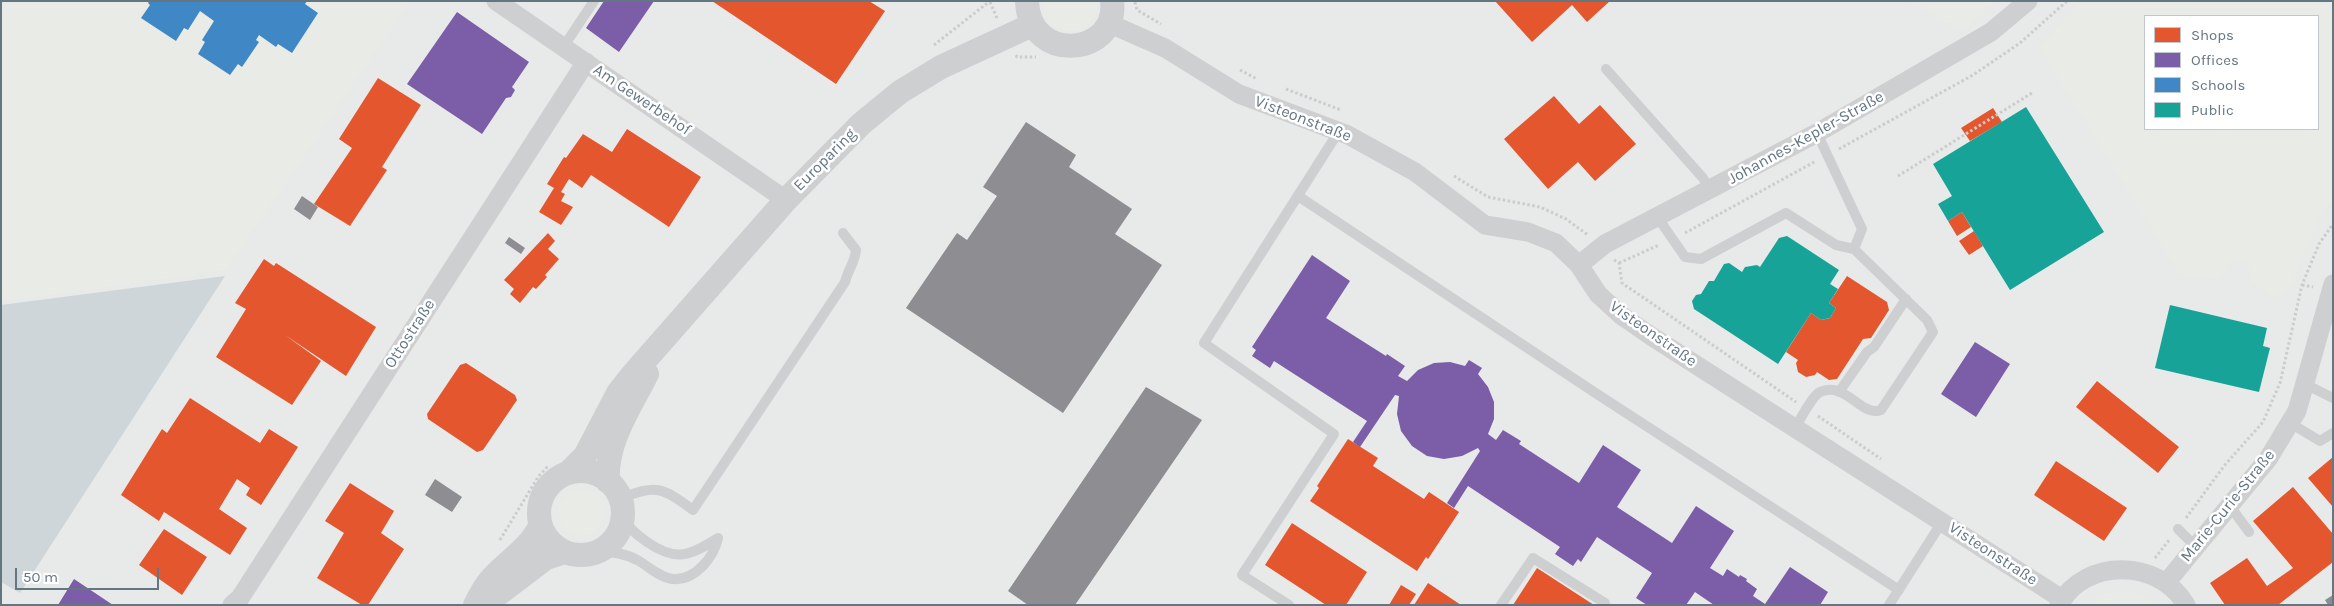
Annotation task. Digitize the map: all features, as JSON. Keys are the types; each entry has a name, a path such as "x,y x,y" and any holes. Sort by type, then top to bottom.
{"street":[{"name":"Am Gewerbehof","path":"496,1 786,200"},
{"path":"1028,1 1028,14 1032,25 1045,39 1062,46 1080,46 1097,38 1110,12"},
{"name":"Johannes-Kepler-Straße","path":"1579,265 1606,244 1818,133 1991,32 2028,1"},
{"name":"Visteonstraße","path":"1110,12 1239,94 1339,131 1415,172 1485,225 1528,232 1556,243 1579,265 1598,294 1622,316 1942,522 2060,602 2079,582 2100,572 2122,569 2145,572 2166,582 2182,597 2186,605"},
{"name":"Europaring","path":"540,526 538,512 542,496 553,482 568,473 585,456 618,393 704,291 786,200 861,124 900,92 940,67 1032,25"},
{"name":"Ottostraße","path":"232,605 240,598 586,62"},
{"name":"Marie-Curie-Straße","path":"2166,582 2268,459 2298,411 2333,284"},
{"name":"Europaring","path":"597,552 614,539 621,526 608,460 612,444 658,347"},
{"path":"568,473 592,473 617,499"},
{"path":"540,526 549,541 564,552 583,555 597,552"},
{"path":"475,605 492,578 535,536 540,526"},
{"path":"484,605 546,558 564,552"}],"lane":[{"path":"564,46 594,1"},
{"path":"1606,69 1702,178 1710,190"},
{"path":"1289,605 1242,575 1334,434 1204,343 1339,131"},
{"path":"1818,133 1826,155 1862,230 1854,249"},
{"path":"1298,196 1594,392 1899,590"},
{"path":"1658,218 1685,257 1701,259 1786,213 1836,245 1854,249 1927,320 1933,332 1880,410 1876,412 1870,410 1845,393 1819,392 1795,428"},
{"path":"597,552 620,553 672,580 694,573 715,550 718,538 690,554 675,555 663,552 635,533 617,499 653,489 664,491 693,510 845,282 848,271 855,259 856,250 843,233"},
{"path":"1840,392 1868,352 1874,347 1906,299"},
{"path":"2305,384 2333,398"},
{"path":"2290,423 2320,441 2333,433"},
{"path":"2230,506 2249,532"},
{"path":"1889,605 1942,522"},
{"path":"2178,529 2196,547"},
{"path":"1501,605 1533,558 1605,603"}],"path":[{"path":"1619,263 1674,239 1973,75 2020,43 2067,1"},
{"path":"1898,176 2032,93"},
{"path":"2154,560 2224,466 2263,422 2280,383 2302,285 2319,244 2333,224"}],"shaded area":[{"path":"1,1 2333,1 2333,605 1,605"},
{"path":"8,1 410,1 228,268 1,302 1,12"},
{"path":"1043,1 1098,1 1096,14 1090,24 1081,29 1070,31 1060,30 1051,24 1045,14"},
{"path":"1909,1 1997,1 1963,32"},
{"path":"2081,1 2333,1 2333,202 2322,211 2291,286 2274,298 2250,281 2248,263 2232,260 2219,279 2180,275 2039,47"},
{"path":"225,276 20,593 1,582 1,305"},
{"path":"576,490 586,490 600,500 604,513 600,526 594,532 586,536 576,536 562,526 558,518 558,508 568,494"},
{"path":"2124,591 2141,594 2158,605 2087,605 2107,593"}],"building: Shops":[{"path":"712,1 869,1 885,11 836,84"},
{"path":"1495,1 1610,1 1587,22 1572,5 1532,42"},
{"path":"378,78 421,105 382,167 387,170 350,226 314,204 352,148 339,139"},
{"path":"1554,96 1579,124 1600,105 1636,144 1595,181 1578,162 1548,189 1504,139"},
{"path":"1993,108 2002,122 1970,141 1961,128"},
{"path":"627,129 701,177 669,227 591,175 582,188 569,179 561,192 565,194 561,201 573,207 561,225 539,212 554,188 547,184 564,157 566,158 583,134 612,152"},
{"path":"1962,212 1971,227 1957,236 1948,221"},
{"path":"1974,231 1983,246 1969,255 1959,241"},
{"path":"548,233 555,241 548,249 559,259 545,275 547,277 536,289 533,287 520,303 510,294 514,289 504,280"},
{"path":"264,259 274,266 276,263 376,327 346,376 285,335 321,361 292,405 216,357 246,309 235,303"},
{"path":"1847,276 1887,302 1889,310 1871,338 1863,339 1837,379 1829,380 1817,372 1815,375 1806,377 1798,372 1796,363 1798,360 1786,352 1811,313 1821,320 1830,318 1836,308 1829,303"},
{"path":"466,363 515,395 517,400 483,450 477,452 428,419 427,414 460,365"},
{"path":"2097,381 2179,447 2158,473 2076,407"},
{"path":"190,398 260,443 269,429 298,447 261,505 246,495 250,488 237,479 219,509 247,528 230,555 164,512 159,521 121,495 162,429 167,433"},
{"path":"1348,439 1378,458 1373,466 1424,499 1429,492 1459,512 1428,559 1426,557 1417,571 1310,501 1319,488 1317,486"},
{"path":"2333,457 2333,507 2308,478"},
{"path":"2056,461 2127,508 2104,541 2034,495"},
{"path":"350,483 394,511 381,533 404,549 368,605 362,605 317,578 344,533 325,521"},
{"path":"2293,487 2333,534 2333,562 2278,605 2225,605 2210,583 2247,558 2267,586 2293,568 2253,521"},
{"path":"1292,523 1367,572 1346,605 1326,605 1265,565"},
{"path":"164,529 207,557 182,595 139,565"},
{"path":"1537,568 1594,605 1513,605"},
{"path":"1428,583 1461,605 1414,605"},
{"path":"1401,585 1416,594 1409,605 1389,605"}],"building: Offices":[{"path":"604,1 654,1 619,52 586,28"},
{"path":"457,12 529,62 512,87 515,90 511,97 506,98 482,134 407,84"},
{"path":"1312,255 1350,281 1326,318 1405,366 1398,376 1407,381 1418,370 1434,363 1450,362 1465,366 1469,360 1482,368 1478,374 1488,387 1494,402 1494,419 1488,434 1496,440 1503,430 1521,441 1519,444 1579,483 1603,445 1641,470 1617,507 1672,543 1696,506 1734,531 1710,568 1723,576 1727,569 1739,577 1740,575 1747,579 1746,581 1757,589 1753,596 1765,604 1790,567 1828,592 1820,605 1714,605 1695,592 1686,605 1647,605 1636,598 1652,573 1597,537 1581,562 1578,559 1573,566 1555,554 1560,547 1468,486 1454,508 1447,503 1480,451 1478,448 1462,456 1444,459 1427,456 1412,446 1401,431 1397,414 1399,396 1395,395 1360,447 1353,442 1367,421 1274,361 1270,368 1252,356 1256,350 1252,347"},
{"path":"1975,342 2010,364 1976,417 1941,394"},
{"path":"74,579 113,605 58,605"}],"building: Schools":[{"path":"149,1 307,1 305,4 318,13 292,53 278,44 276,47 259,35 256,40 259,42 242,67 238,64 230,75 198,54 205,42 202,40 214,21 200,11 188,30 184,28 176,41 141,18 150,5"}],"building: Public":[{"path":"2026,107 2104,232 2010,290 1962,212 1948,221 1938,204 1952,196 1933,164"},
{"path":"1787,236 1839,270 1830,284 1838,289 1829,303 1836,308 1830,318 1821,320 1811,313 1778,364 1694,309 1692,301 1696,295 1701,294 1709,281 1714,281 1724,264 1729,263 1742,272 1745,267 1757,265 1760,267 1779,238"},
{"path":"2170,305 2267,328 2263,346 2270,348 2259,392 2155,368"}],"building: Industry":[{"path":"1026,122 1076,155 1069,167 1132,209 1115,234 1162,265 1063,413 906,308 957,233 967,240 997,196 983,187"},
{"path":"302,196 318,207 310,220 294,209"},
{"path":"509,237 525,248 521,254 505,243"},
{"path":"1146,387 1202,420 1075,605 1028,605 1008,591"},
{"path":"435,479 462,497 452,512 425,495"},
{"path":"2333,595 2333,605 2328,605 2325,600"}]}
